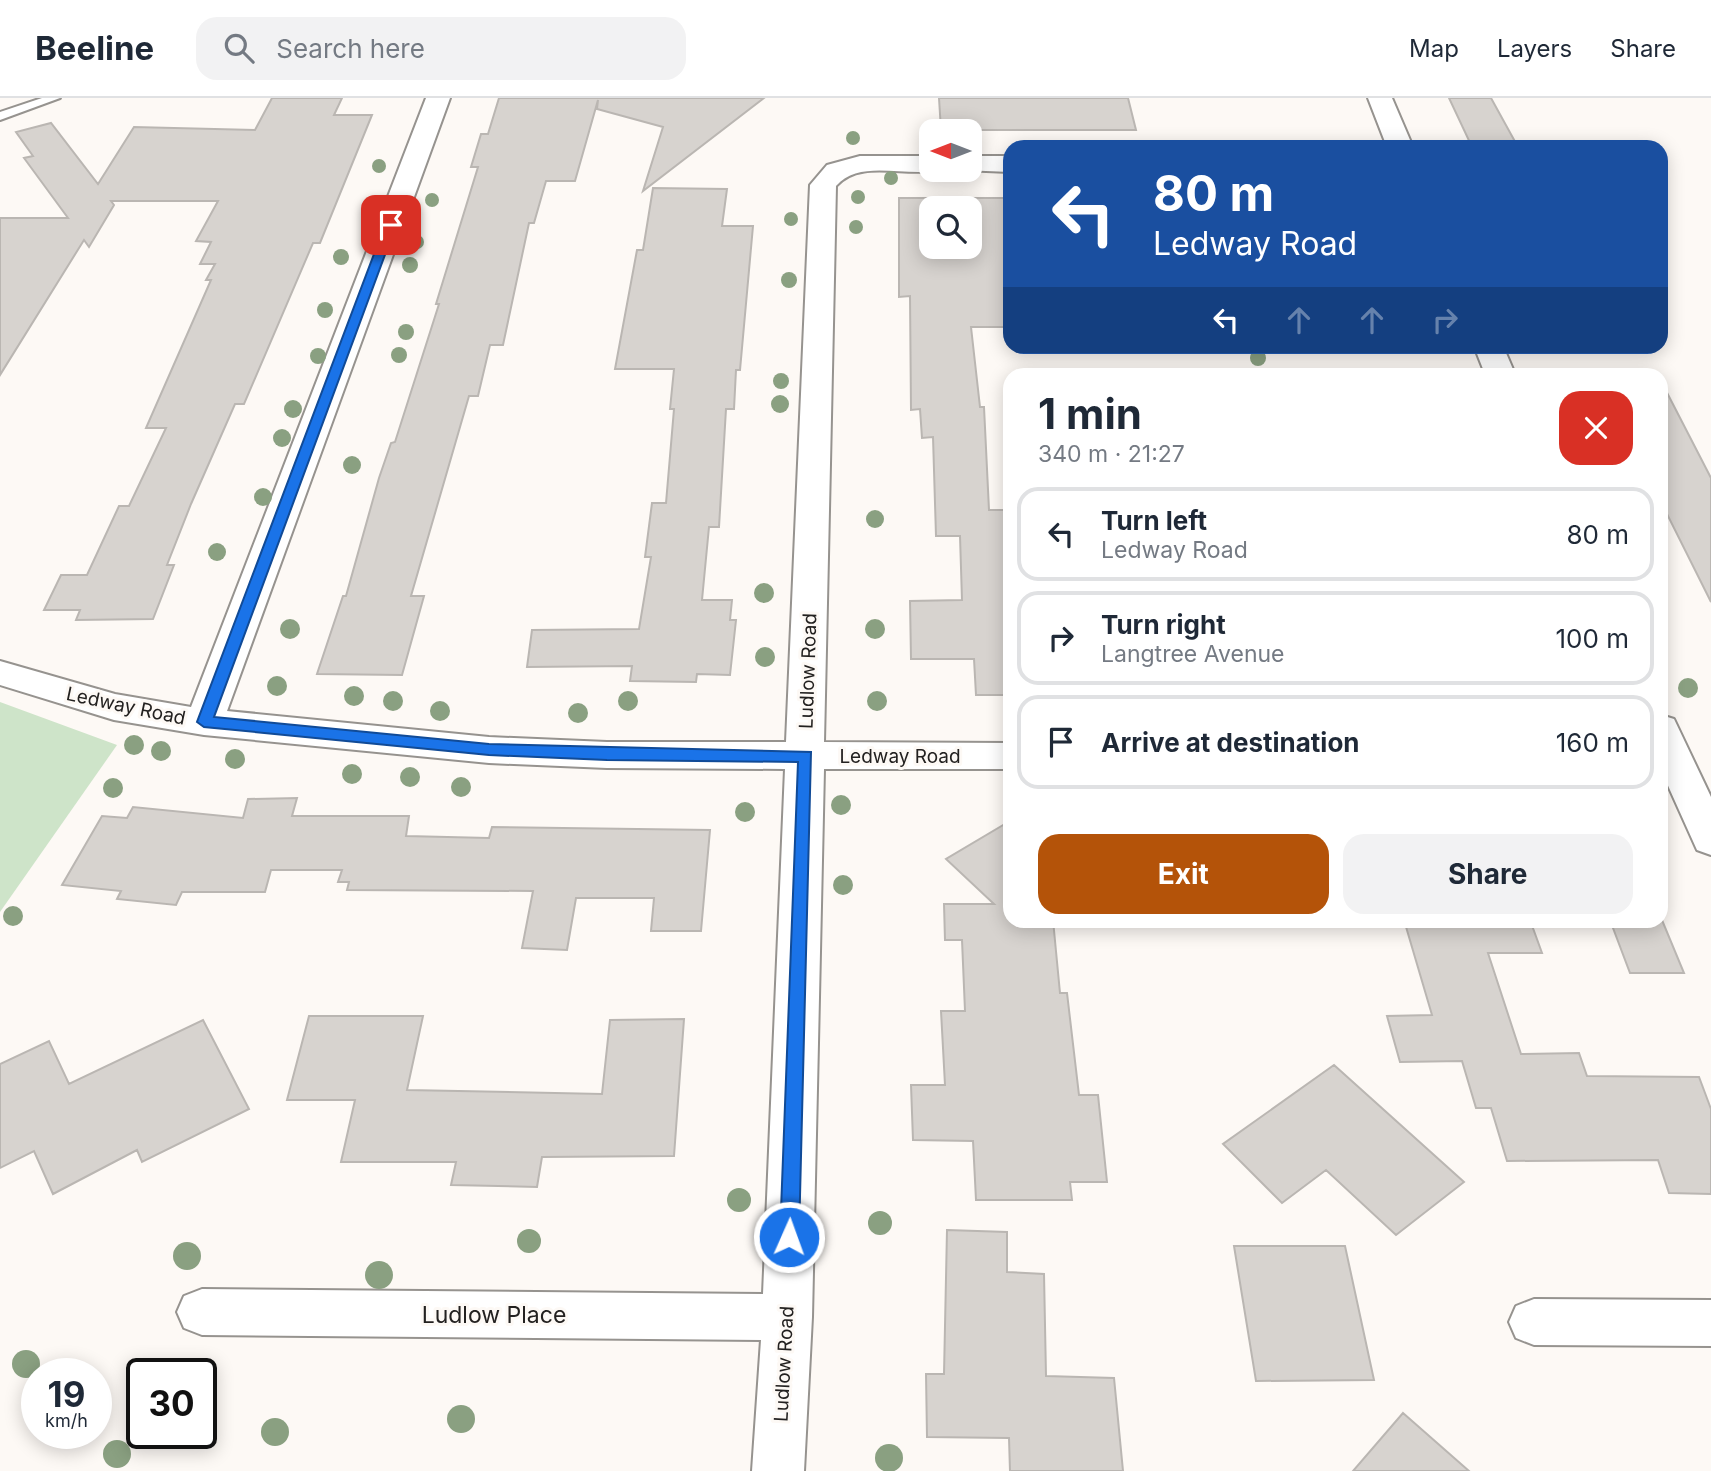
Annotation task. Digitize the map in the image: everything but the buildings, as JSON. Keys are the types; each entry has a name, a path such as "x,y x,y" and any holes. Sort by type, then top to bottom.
{"street":[{"path":"204,722 438,98"},
{"path":"1380,98 1397,140"},
{"name":"Ludlow Road","path":"778,1471 787,1317 823,185 836,170 860,164 919,164"},
{"path":"982,164 1003,164"},
{"name":"Ledway Road","path":"0,673 10,679 114,707 204,722 489,750 607,755 1003,756"},
{"path":"1668,752 1711,840"},
{"name":"Ludlow Place","path":"202,1312 787,1317"},
{"path":"1534,1322 1711,1323"}],"lane":[{"path":"0,116 54,98"}],"green space":[{"path":"0,702 117,745 0,912"}],"route":[{"path":"391,225 204,722 489,750 607,755 806,756 789,1237"}]}
